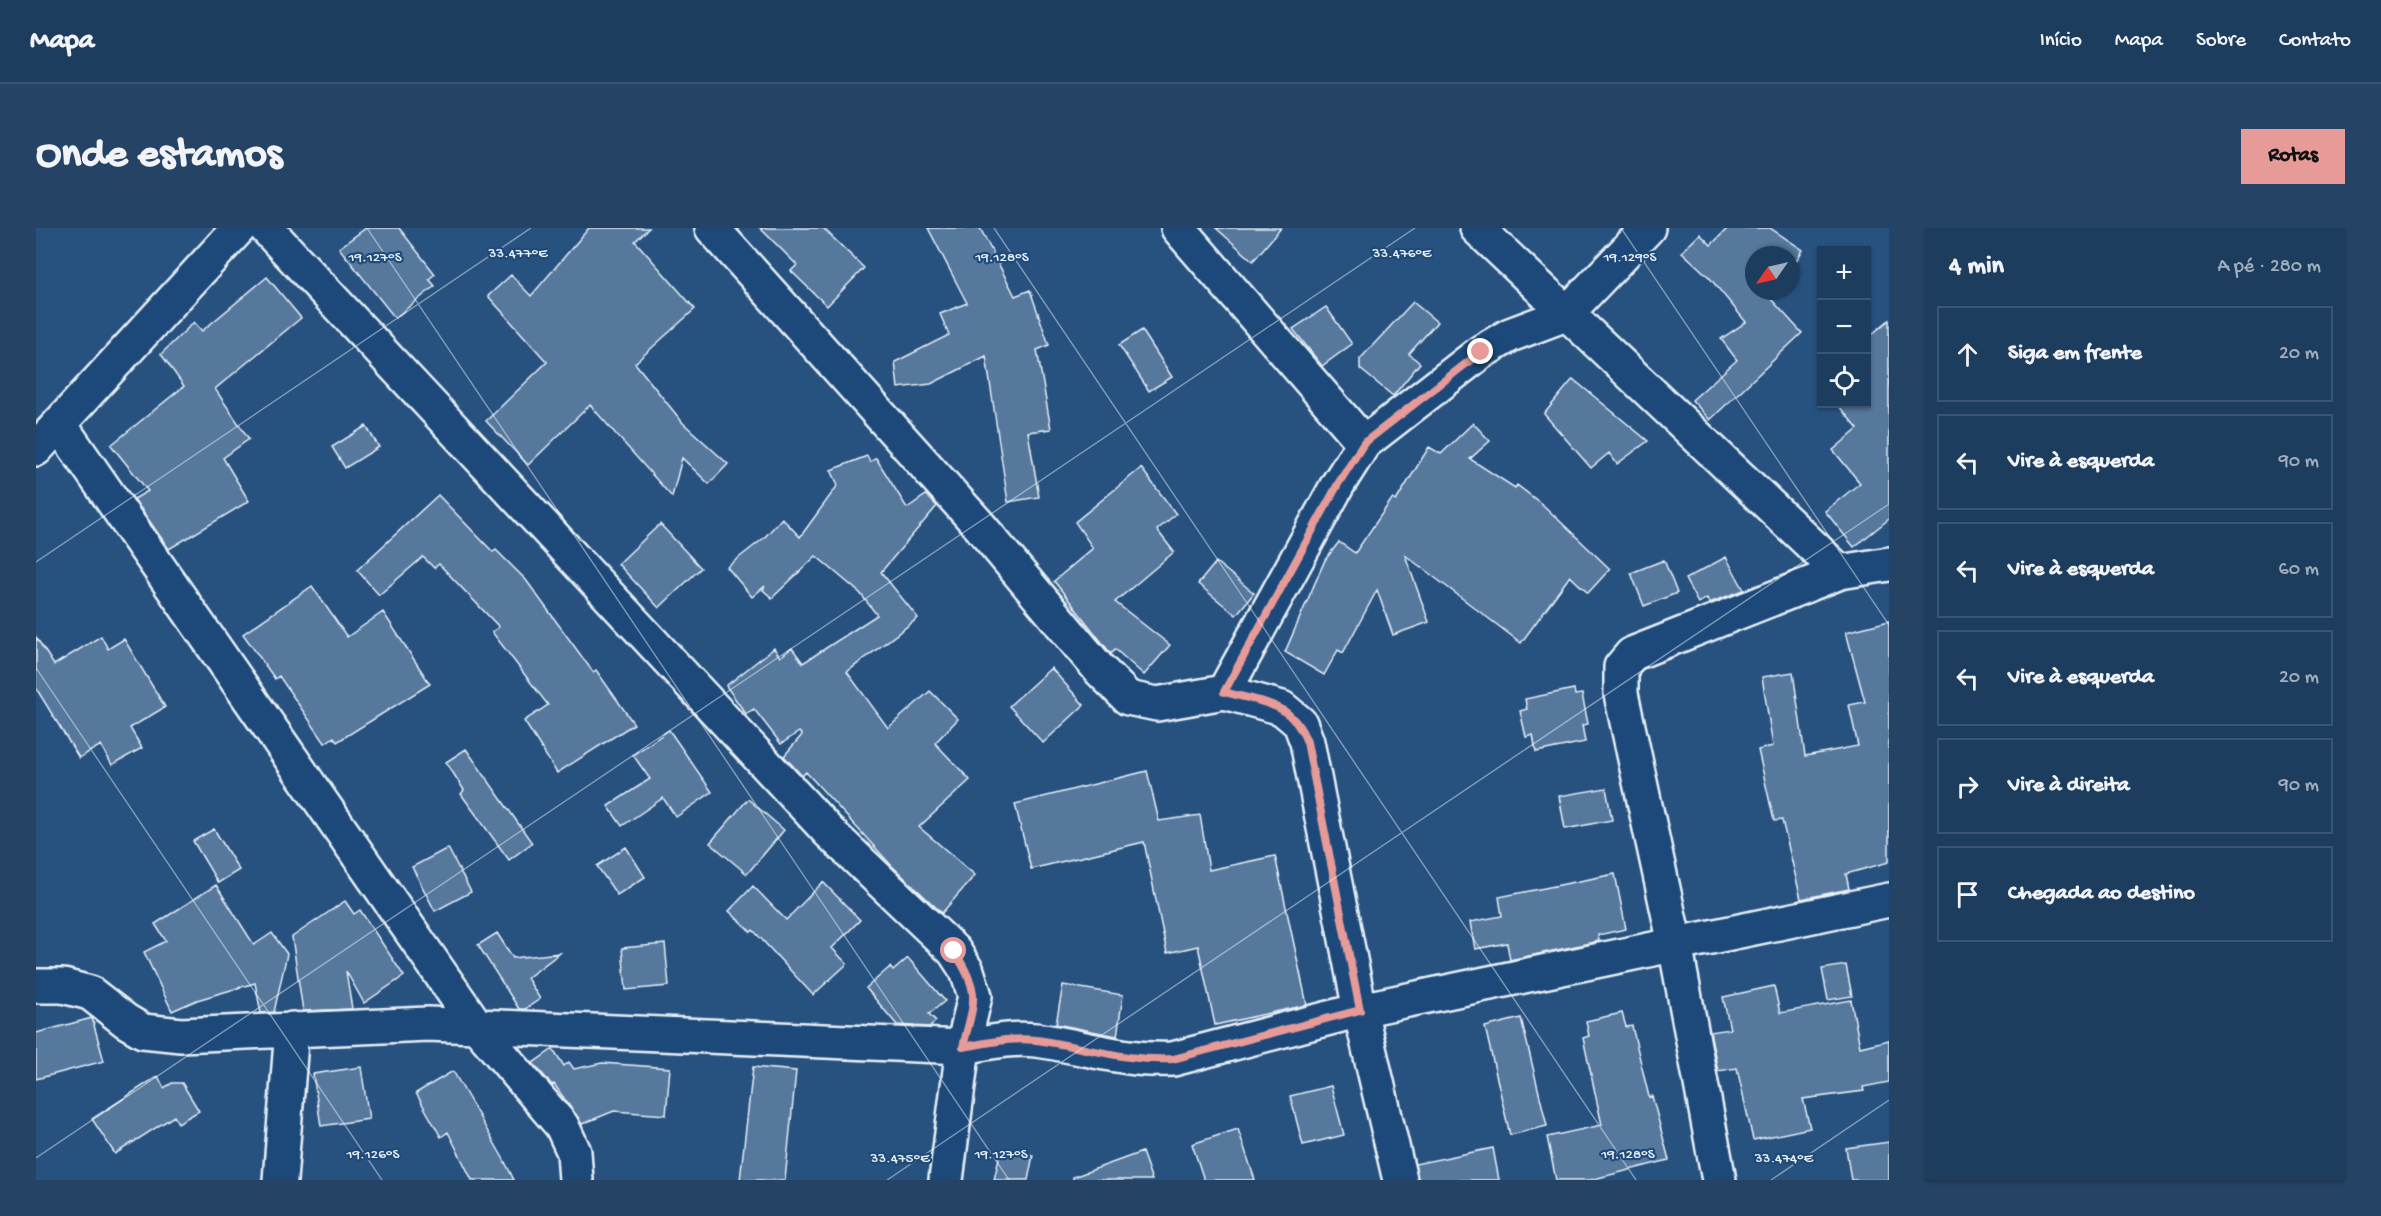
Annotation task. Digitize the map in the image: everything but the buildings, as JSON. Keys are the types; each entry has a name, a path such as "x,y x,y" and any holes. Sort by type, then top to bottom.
{"street":[{"path":"36,449 239,228"},
{"path":"266,228 829,832 954,951 967,971 975,996 963,1047 946,1180"},
{"path":"712,228 979,525 1100,670 1128,698 1157,704 1224,692 1282,708 1300,723 1307,742 1360,1010 1400,1180"},
{"path":"1178,228 1364,443"},
{"path":"1477,228 1840,572"},
{"path":"1224,692 1338,484 1364,443 1481,352 1510,335 1566,314 1648,228"},
{"path":"60,425 476,1026 562,1126 574,1152 576,1180"},
{"path":"1719,1180 1675,944 1621,694 1621,667 1632,654 1840,572 1889,564"},
{"path":"36,986 63,986 90,993 126,1022 143,1031 181,1035 428,1024 963,1047 1008,1039 1035,1040 1144,1061 1173,1059 1360,1010 1889,900"},
{"path":"280,1180 292,1029"}],"route":[{"path":"954,951 967,971 975,996 963,1047 1008,1039 1035,1040 1144,1061 1173,1059 1360,1010 1307,742 1300,723 1282,708 1224,692 1338,484 1364,443 1481,352"}]}
